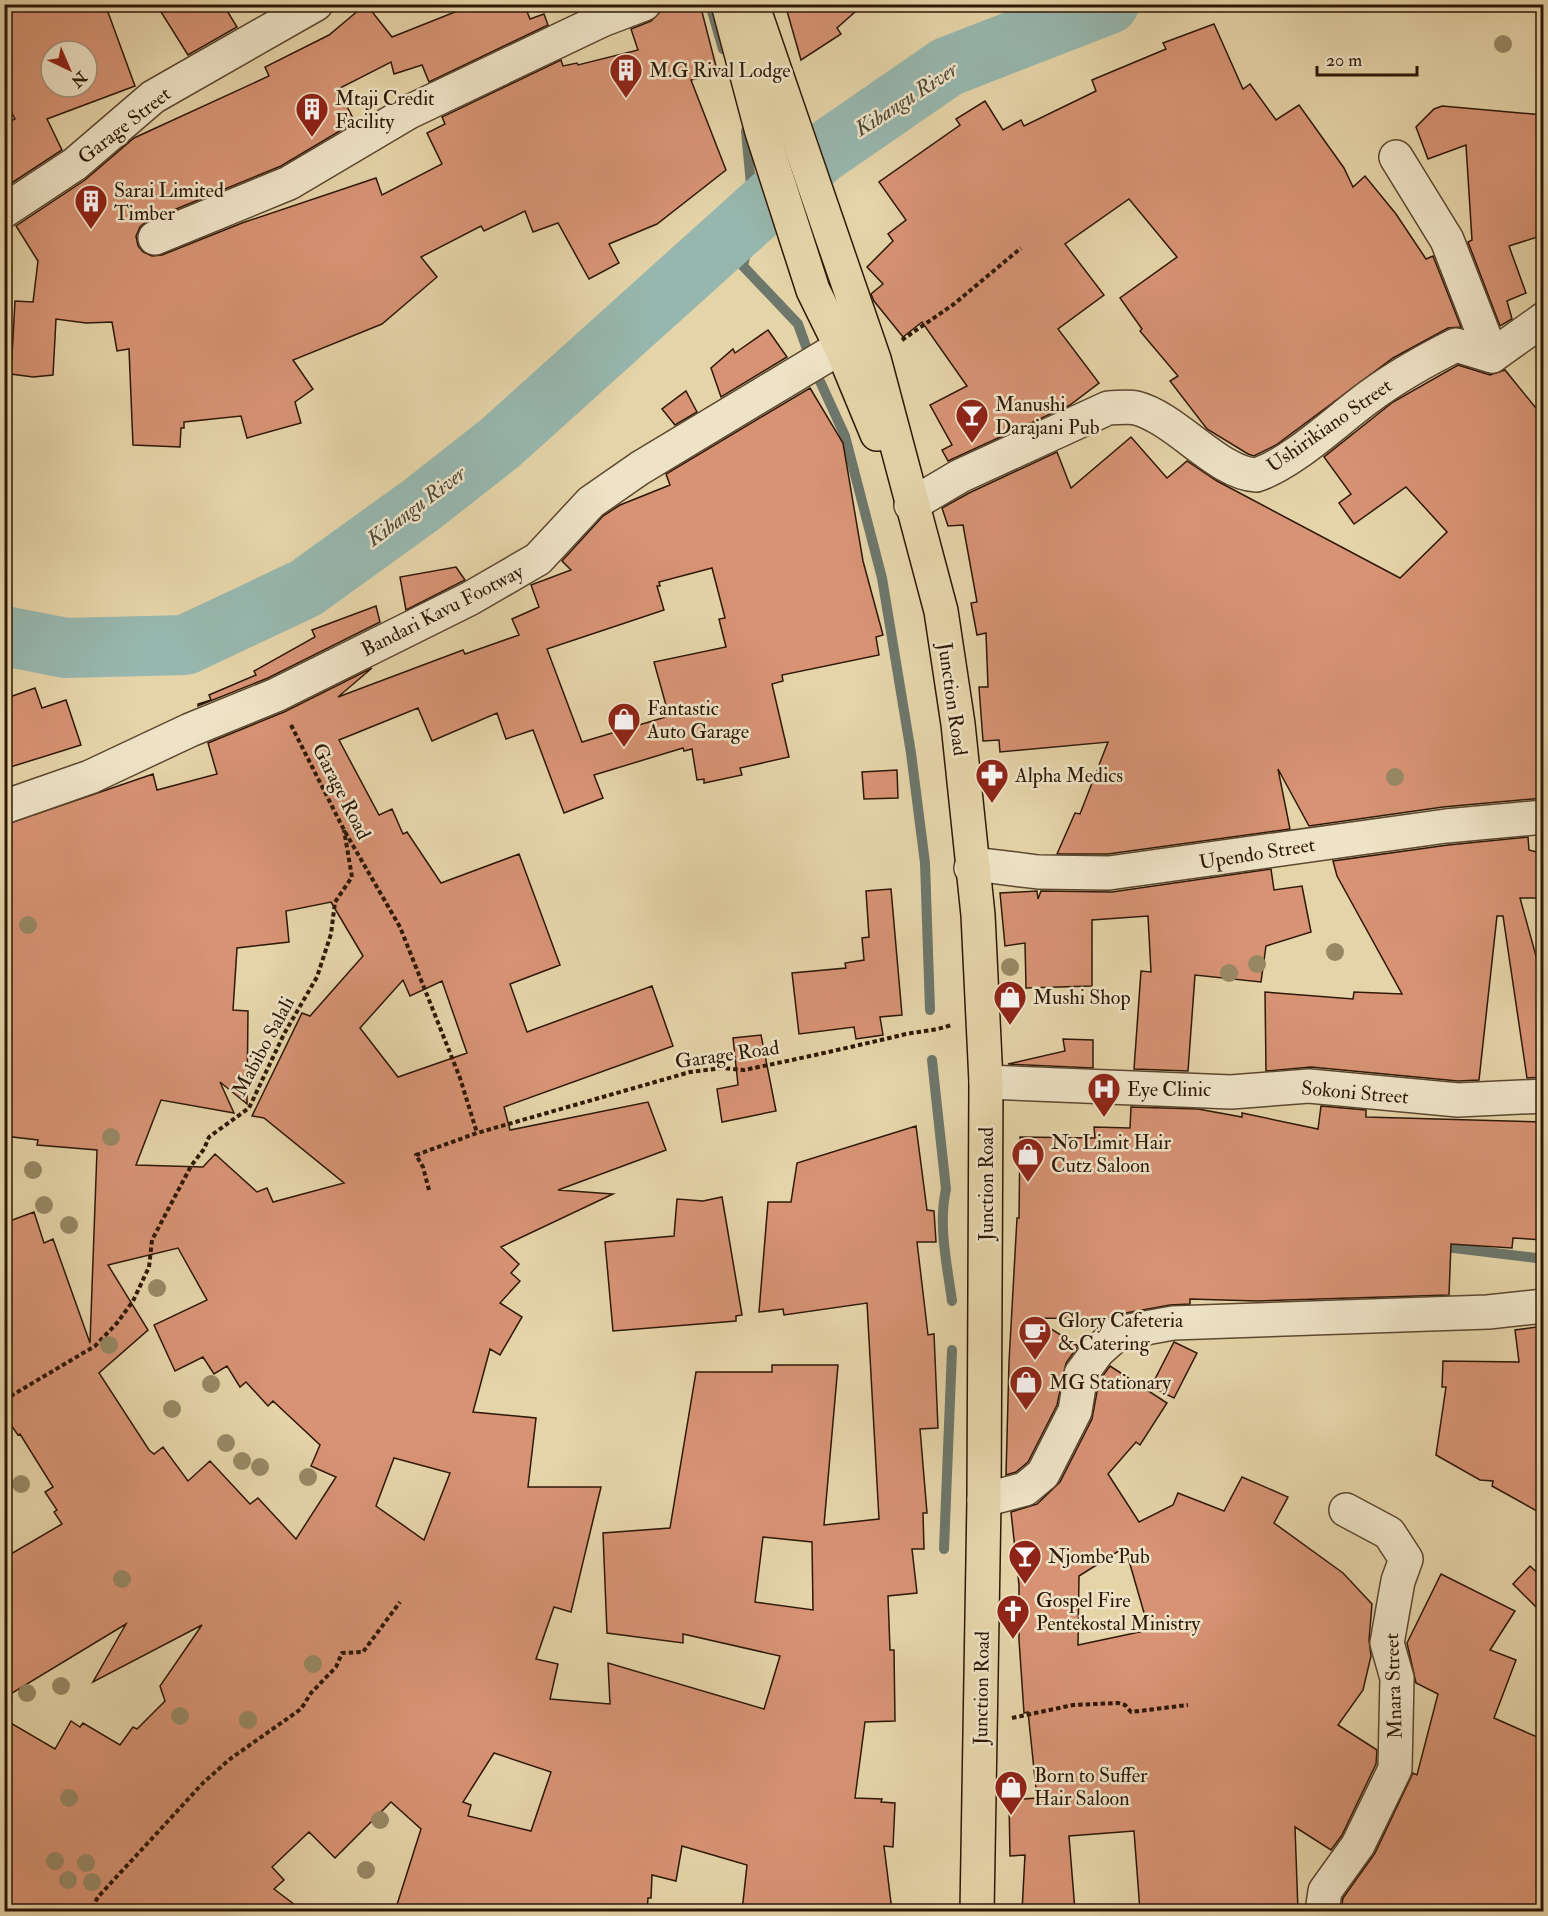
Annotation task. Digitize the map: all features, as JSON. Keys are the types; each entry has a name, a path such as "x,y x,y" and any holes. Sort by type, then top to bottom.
{"main road":[{"path":"728,4 776,126"},
{"path":"752,4 776,126"},
{"name":"Junction Road","path":"776,126 845,275 874,358 940,611 958,724 971,868 978,915 986,1082 984,1500 977,1911"},
{"name":"Junction Road","path":"776,126 813,290 840,347 874,431 900,464"}],"street":[{"name":"Garage Street","path":"4,211 75,164 153,97 269,15 316,4"},
{"path":"154,238 289,183 409,112 602,20 644,4"},
{"path":"1396,157 1447,240 1492,356 1544,318"},
{"name":"Ushirikiano Street","path":"911,505 960,476 1108,408 1136,408 1183,433 1234,469 1256,475 1302,447 1374,393 1456,345 1492,356"},
{"name":"Bandari Kavu Footway","path":"4,807 90,777 190,730 276,695 469,599 538,559 591,502 640,468 840,347"},
{"name":"Upendo Street","path":"971,868 982,865 1038,872 1109,873 1446,826 1544,818"},
{"name":"Sokoni Street","path":"986,1082 1231,1092 1309,1086 1458,1100 1544,1096"},
{"path":"984,1500 1025,1489 1043,1473 1075,1411 1081,1374 1098,1351 1118,1333 1173,1323 1488,1312 1544,1306"},
{"name":"Mnara Street","path":"1322,1911 1325,1891 1358,1845 1395,1769 1396,1678 1387,1643 1398,1581 1406,1559 1389,1533 1346,1509"}],"path":[{"path":"874,358 954,304 1021,248"},
{"name":"Garage Road","path":"276,695 344,830 400,927 448,1045 477,1133"},
{"name":"Mabibo Salali","path":"4,1400 95,1346 117,1323 133,1301 149,1267 152,1240 209,1137 249,1108 284,1034 317,977 331,934 335,902 352,877 344,830"},
{"name":"Garage Road","path":"429,1190 423,1167 416,1155 477,1133 690,1072 723,1068 744,1070 868,1045 909,1034 933,1032 982,1014"},
{"path":"86,1911 91,1910 98,1897 202,1783 301,1709 311,1693 336,1667 342,1653 363,1652 400,1602"},
{"path":"981,1725 1073,1705 1118,1703 1125,1704 1131,1712 1188,1705"}],"building":[{"path":"4,4 105,4 135,86 47,119 62,150 4,188 4,124 15,119 4,98"},
{"path":"156,4 223,4 237,27 188,55"},
{"path":"366,4 392,37 475,4 524,4 530,19 544,14 548,25 429,82 422,65 394,74 391,62 338,89 355,122 281,166 147,221 140,227 136,236 138,246 143,252 152,256 162,255 242,223 376,178 382,195 442,164 427,133 445,124 442,117 561,60 563,66 577,63 578,65 638,50 631,29 651,21 661,11 680,4 700,4 718,74 691,80 726,170 657,224 609,244 619,263 589,279 558,223 533,232 525,211 484,231 481,226 421,257 437,277 382,324 293,360 313,389 295,402 301,423 247,438 241,416 184,422 184,428 181,428 180,447 133,445 129,349 117,351 112,322 86,323 56,319 53,375 33,377 11,374 15,301 33,302 38,261 16,226 85,180 134,138 269,76 265,67 329,35"},
{"path":"785,4 864,4 837,28 841,34 801,60"},
{"path":"1214,24 1243,89 1250,84 1276,120 1299,105 1344,168 1353,187 1365,176 1396,214 1426,259 1433,256 1461,327 1448,328 1393,358 1276,445 1254,456 1248,454 1207,429 1170,381 1178,376 1140,331 1142,329 1120,298 1177,257 1129,199 1065,244 1104,295 1058,329 1099,383 1070,405 948,461 942,450 952,445 930,405 967,386 922,322 903,337 874,301 871,294 883,284 867,267 893,241 888,234 906,220 879,182 960,125 956,119 985,101 1003,130 1021,120 1024,126 1096,91 1092,80 1166,49 1163,43"},
{"path":"1442,106 1544,115 1544,235 1509,246 1526,293 1507,301 1512,319 1500,326 1468,242 1472,240 1466,145 1428,159 1416,127 1434,109"},
{"path":"768,330 787,357 721,397 711,368 733,349 735,353"},
{"path":"1458,365 1490,375 1505,370 1544,418 1544,798 1443,807 1309,826 1278,769 1290,829 1108,854 1057,854 1075,813 1080,814 1108,742 1000,752 999,740 983,741 979,687 988,687 986,633 977,635 971,603 977,602 963,525 948,526 942,508 1057,452 1071,488 1131,437 1167,478 1187,461 1217,481 1400,578 1447,532 1406,487 1354,524 1339,503 1351,494 1324,457 1393,402"},
{"path":"810,388 843,443 863,561 883,635 876,637 879,655 782,675 783,681 772,684 789,757 740,768 742,775 704,783 704,779 697,780 692,749 684,751 683,748 594,775 603,798 564,813 533,730 506,739 497,713 432,741 418,708 339,740 379,815 392,809 403,834 407,832 441,883 519,854 560,965 510,984 527,1032 652,986 673,1046 504,1107 510,1130 648,1102 666,1150 558,1190 613,1194 501,1247 519,1264 511,1273 520,1281 500,1303 522,1317 500,1355 490,1349 473,1412 536,1418 528,1487 601,1487 571,1612 554,1607 536,1659 558,1664 550,1699 610,1704 608,1663 764,1709 780,1656 683,1634 683,1643 607,1633 603,1533 670,1528 696,1372 772,1372 772,1365 838,1365 824,1525 879,1519 867,1303 784,1315 783,1309 759,1312 768,1202 791,1202 797,1163 916,1126 927,1210 934,1211 936,1242 917,1242 928,1335 934,1334 938,1428 920,1429 927,1513 923,1513 924,1549 912,1549 917,1593 888,1596 890,1650 894,1650 895,1721 865,1722 855,1798 882,1799 881,1802 895,1803 893,1847 884,1846 892,1911 742,1911 747,1865 682,1846 676,1881 652,1875 651,1898 648,1898 647,1911 395,1911 421,1829 391,1802 335,1858 309,1832 272,1867 284,1880 274,1889 303,1911 4,1911 4,1719 55,1749 71,1721 80,1727 83,1723 120,1745 133,1727 137,1729 165,1701 160,1686 202,1625 93,1682 126,1624 4,1698 4,1558 62,1524 54,1512 57,1510 45,1492 53,1487 20,1434 18,1435 4,1415 4,1223 34,1212 44,1243 53,1239 90,1343 97,1150 37,1145 38,1140 4,1136 4,825 153,774 157,790 217,774 208,743 284,712 372,668 338,697 463,650 465,654 519,635 512,619 539,607 531,585 571,570 562,561 603,516 620,505 670,485 666,474","holes":["712,568 725,618 719,619 726,647 654,662 669,716 582,742 547,649 664,610 657,586 660,586 659,582","331,902 363,956 310,1016 302,1013 252,1116 264,1118 344,1183 273,1202 267,1188 257,1192 215,1154 203,1167 136,1165 161,1100 234,1113 220,1082 247,1104 248,1011 233,1010 237,948 289,942 286,911","403,980 410,996 442,981 467,1053 398,1077 360,1028","178,1248 207,1300 154,1325 175,1371 203,1357 214,1374 227,1366 240,1387 246,1382 268,1406 273,1401 320,1445 311,1466 336,1477 296,1539 258,1498 250,1504 210,1461 188,1481 163,1447 154,1454 149,1450 99,1373 148,1330 108,1265","394,1458 450,1473 424,1540 376,1506","763,1537 812,1542 813,1610 755,1602","494,1753 551,1772 531,1831 468,1816 471,1805 463,1802"]},
{"path":"686,391 697,412 675,425 662,409"},
{"path":"456,567 465,580 406,610 400,577"},
{"path":"376,606 380,622 268,678 198,706 198,704 211,700 209,695 256,675 254,671 315,637 312,630"},
{"path":"35,688 42,708 66,700 81,745 4,769 4,699"},
{"path":"897,770 898,798 864,799 862,772"},
{"path":"1528,837 1529,850 1544,854 1544,898 1520,898 1544,985 1544,1077 1527,1078 1503,916 1497,916 1479,1080 1458,1081 1311,1067 1266,1071 1265,992 1353,999 1354,992 1402,994 1337,876 1333,861 1448,845"},
{"path":"1271,869 1274,890 1302,886 1311,932 1266,946 1261,982 1195,975 1188,1071 1134,1069 1141,971 1151,972 1148,916 1092,920 1092,986 1026,988 1025,943 1005,946 1000,893 1037,891 1038,899 1041,891 1112,892"},
{"path":"891,889 902,1015 880,1017 883,1035 856,1039 854,1027 799,1034 792,973 846,968 845,963 864,960 862,938 869,937 866,891"},
{"path":"761,1035 776,1111 722,1122 717,1089 738,1085 733,1038"},
{"path":"1063,1039 1093,1040 1093,1068 1008,1064 1065,1051"},
{"path":"1321,1106 1366,1110 1366,1117 1544,1122 1544,1240 1513,1238 1512,1248 1451,1244 1449,1295 1257,1301 1190,1299 1190,1304 1170,1305 1115,1315 1106,1319 1034,1318 1078,1346 1066,1363 1057,1405 1028,1462 1016,1472 1006,1475 1009,1362 1017,1218 1019,1218 1020,1137 1095,1138 1094,1127 1130,1128 1131,1107 1198,1109 1242,1117 1242,1113 1318,1129"},
{"path":"722,1197 742,1315 736,1316 736,1321 613,1331 605,1242 674,1236 677,1199 703,1201"},
{"path":"1544,1326 1544,1515 1492,1486 1493,1481 1480,1480 1436,1455 1446,1387 1442,1387 1443,1361 1519,1362 1515,1330"},
{"path":"1174,1342 1197,1353 1174,1398 1151,1387"},
{"path":"1110,1366 1167,1403 1140,1445 1136,1442 1108,1474 1139,1522 1173,1505 1178,1493 1224,1511 1242,1477 1288,1497 1274,1523 1343,1573 1372,1604 1369,1640 1371,1656 1363,1690 1338,1725 1377,1750 1376,1764 1342,1835 1331,1850 1295,1827 1298,1911 1140,1911 1134,1831 1069,1836 1075,1911 1022,1911 1025,1855 1010,1856 1009,1800 1037,1798 1028,1712 1024,1713 1019,1640 1019,1585 1011,1512 1037,1504 1060,1482 1092,1419 1099,1381","holes":["1125,1547 1149,1630 1078,1645 1079,1576"]},
{"path":"1530,1566 1544,1579 1544,1615 1513,1584"},
{"path":"1441,1574 1515,1611 1490,1650 1516,1660 1494,1718 1544,1740 1544,1911 1341,1911 1343,1898 1375,1853 1413,1773 1417,1775 1438,1694 1416,1683 1407,1643"}],"waterway":[{"path":"710,4 723,49"},
{"name":"Kibangu River","path":"4,636 66,648 185,645 306,588 421,505 500,443 821,154 947,67 1109,4"},
{"path":"746,131 754,217 743,266 798,324 813,366 845,436 882,578 911,753 925,863 930,1010"},
{"path":"932,1060 946,1189 943,1231 952,1301"},
{"path":"1437,1246 1544,1259"},
{"path":"944,1549 952,1350"}],"place":[{"name":"M.G Rival Lodge","path":"626,99"},
{"name":"Mtaji Credit Facility","path":"312,138"},
{"name":"Sarai Limited Timber","path":"91,230"},
{"name":"Manushi Darajani Pub","path":"972,444"},
{"name":"Fantastic Auto Garage","path":"624,748"},
{"name":"Alpha Medics","path":"992,804"},
{"name":"Mushi Shop","path":"1010,1026"},
{"name":"Eye Clinic","path":"1104,1118"},
{"name":"No Limit Hair Cutz Saloon","path":"1028,1183"},
{"name":"Glory Cafeteria & Catering","path":"1035,1361"},
{"name":"MG Stationary","path":"1026,1411"},
{"name":"Njombe Pub","path":"1025,1585"},
{"name":"Gospel Fire Pentekostal Ministry","path":"1013,1640"},
{"name":"Born to Suffer Hair Saloon","path":"1011,1816"}]}
